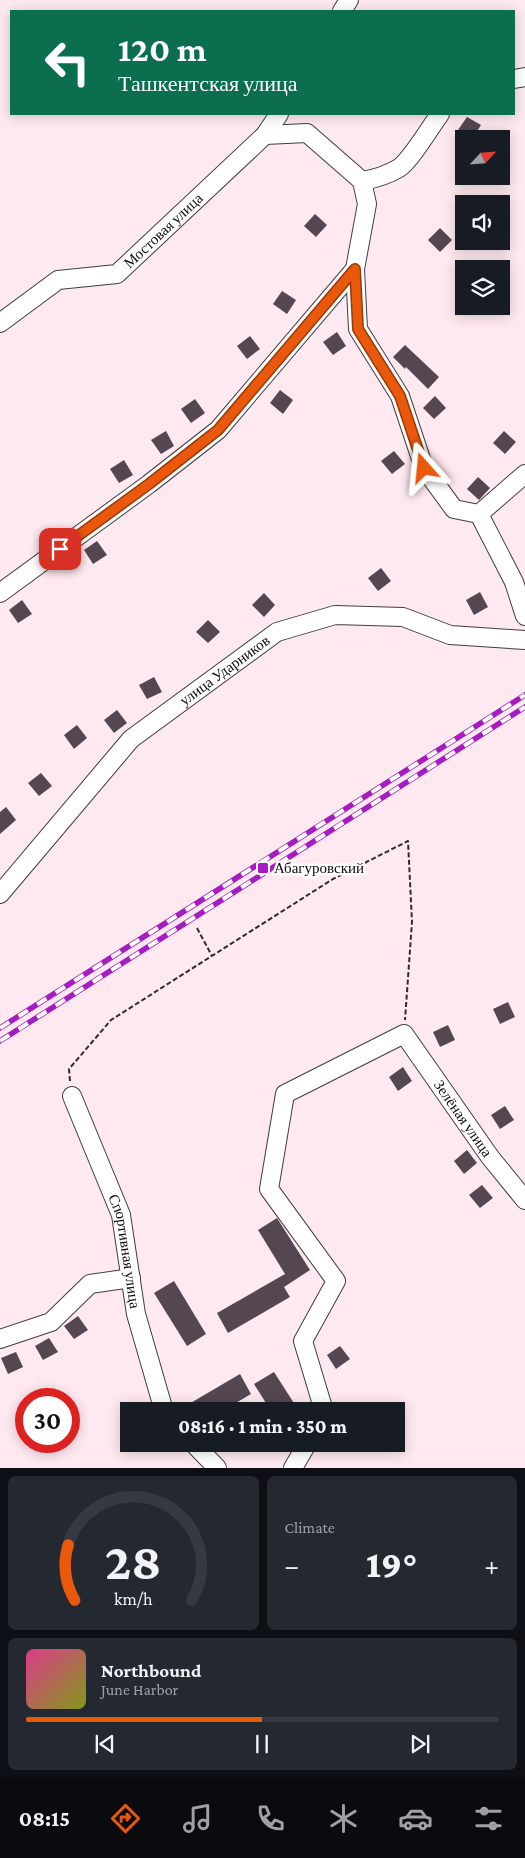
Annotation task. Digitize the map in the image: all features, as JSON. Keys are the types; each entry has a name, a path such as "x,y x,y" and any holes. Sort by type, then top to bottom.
{"street":[{"name":"Мостовая улица","path":"0,323 58,280 117,274 265,135 277,115"},
{"path":"362,181 370,180 400,167 422,141 439,115"},
{"path":"265,135 308,134 362,181 367,204 355,269 358,329 400,396 424,468 454,509 479,514"},
{"path":"0,592 149,484 218,430 355,269"},
{"path":"479,514 525,474"},
{"path":"479,514 514,582 525,616"},
{"name":"улица Ударников","path":"0,894 131,739 277,632 334,615 403,617 450,635 525,640"},
{"path":"321,1402 303,1340 336,1282 269,1189 284,1094 404,1034"},
{"name":"Зелёная улица","path":"404,1034 490,1157 525,1200"},
{"name":"Спортивная улица","path":"72,1096 121,1215 136,1314 161,1402"},
{"path":"0,1339 52,1322 90,1284 130,1278"},
{"path":"202,1452 217,1468"},
{"path":"293,1468 303,1452"}],"path":[{"path":"72,1096 69,1069 110,1020 333,879 408,842 412,922 404,1034"},
{"path":"197,928 212,956"}],"building":[{"path":"467,117 481,125 478,130 458,130"},
{"path":"315,214 327,225 316,237 304,226"},
{"path":"440,228 452,240 440,252 428,240"},
{"path":"282,291 296,300 287,314 273,304"},
{"path":"337,332 346,346 333,355 323,342"},
{"path":"250,336 260,349 247,359 237,346"},
{"path":"405,345 439,377 428,389 393,357"},
{"path":"280,390 293,400 283,414 270,403"},
{"path":"435,396 446,408 434,419 423,408"},
{"path":"195,399 205,413 191,423 181,409"},
{"path":"166,431 174,446 161,454 151,440"},
{"path":"504,431 516,442 505,454 493,443"},
{"path":"394,451 405,464 392,474 381,461"},
{"path":"124,460 133,475 119,483 110,469"},
{"path":"478,477 490,488 479,500 467,489"},
{"path":"97,541 107,555 93,564 84,550"},
{"path":"381,568 391,581 378,591 368,578"},
{"path":"480,592 488,607 474,615 466,600"},
{"path":"264,593 275,605 264,617 252,605"},
{"path":"22,600 32,614 18,623 9,610"},
{"path":"208,620 220,632 208,643 196,632"},
{"path":"154,677 162,692 147,699 139,685"},
{"path":"117,710 127,723 114,733 104,720"},
{"path":"77,725 87,738 74,749 64,735"},
{"path":"41,773 52,786 39,796 28,783"},
{"path":"6,807 16,820 0,834 0,812"},
{"path":"508,1002 515,1017 500,1024 493,1009"},
{"path":"448,1025 455,1040 440,1047 433,1032"},
{"path":"403,1067 412,1081 398,1091 389,1077"},
{"path":"505,1106 514,1120 500,1129 491,1115"},
{"path":"467,1150 477,1163 464,1174 454,1161"},
{"path":"482,1185 493,1198 480,1208 469,1195"},
{"path":"277,1218 310,1270 284,1287 290,1297 228,1333 217,1313 285,1274 258,1230"},
{"path":"174,1281 206,1334 187,1346 154,1293"},
{"path":"78,1316 88,1330 74,1339 64,1326"},
{"path":"49,1338 58,1352 43,1360 35,1346"},
{"path":"340,1346 350,1359 336,1369 327,1355"},
{"path":"16,1352 23,1367 8,1374 1,1358"},
{"path":"274,1372 293,1402 265,1402 254,1384"},
{"path":"240,1374 251,1394 237,1402 192,1402"}],"railway":[{"path":"0,1028 525,695"},
{"path":"0,1041 525,707"}],"place":[{"name":"Абагуровский","path":"263,868"}],"route":[{"path":"60,549 149,484 218,430 355,269 358,329 400,396 424,468"}]}
